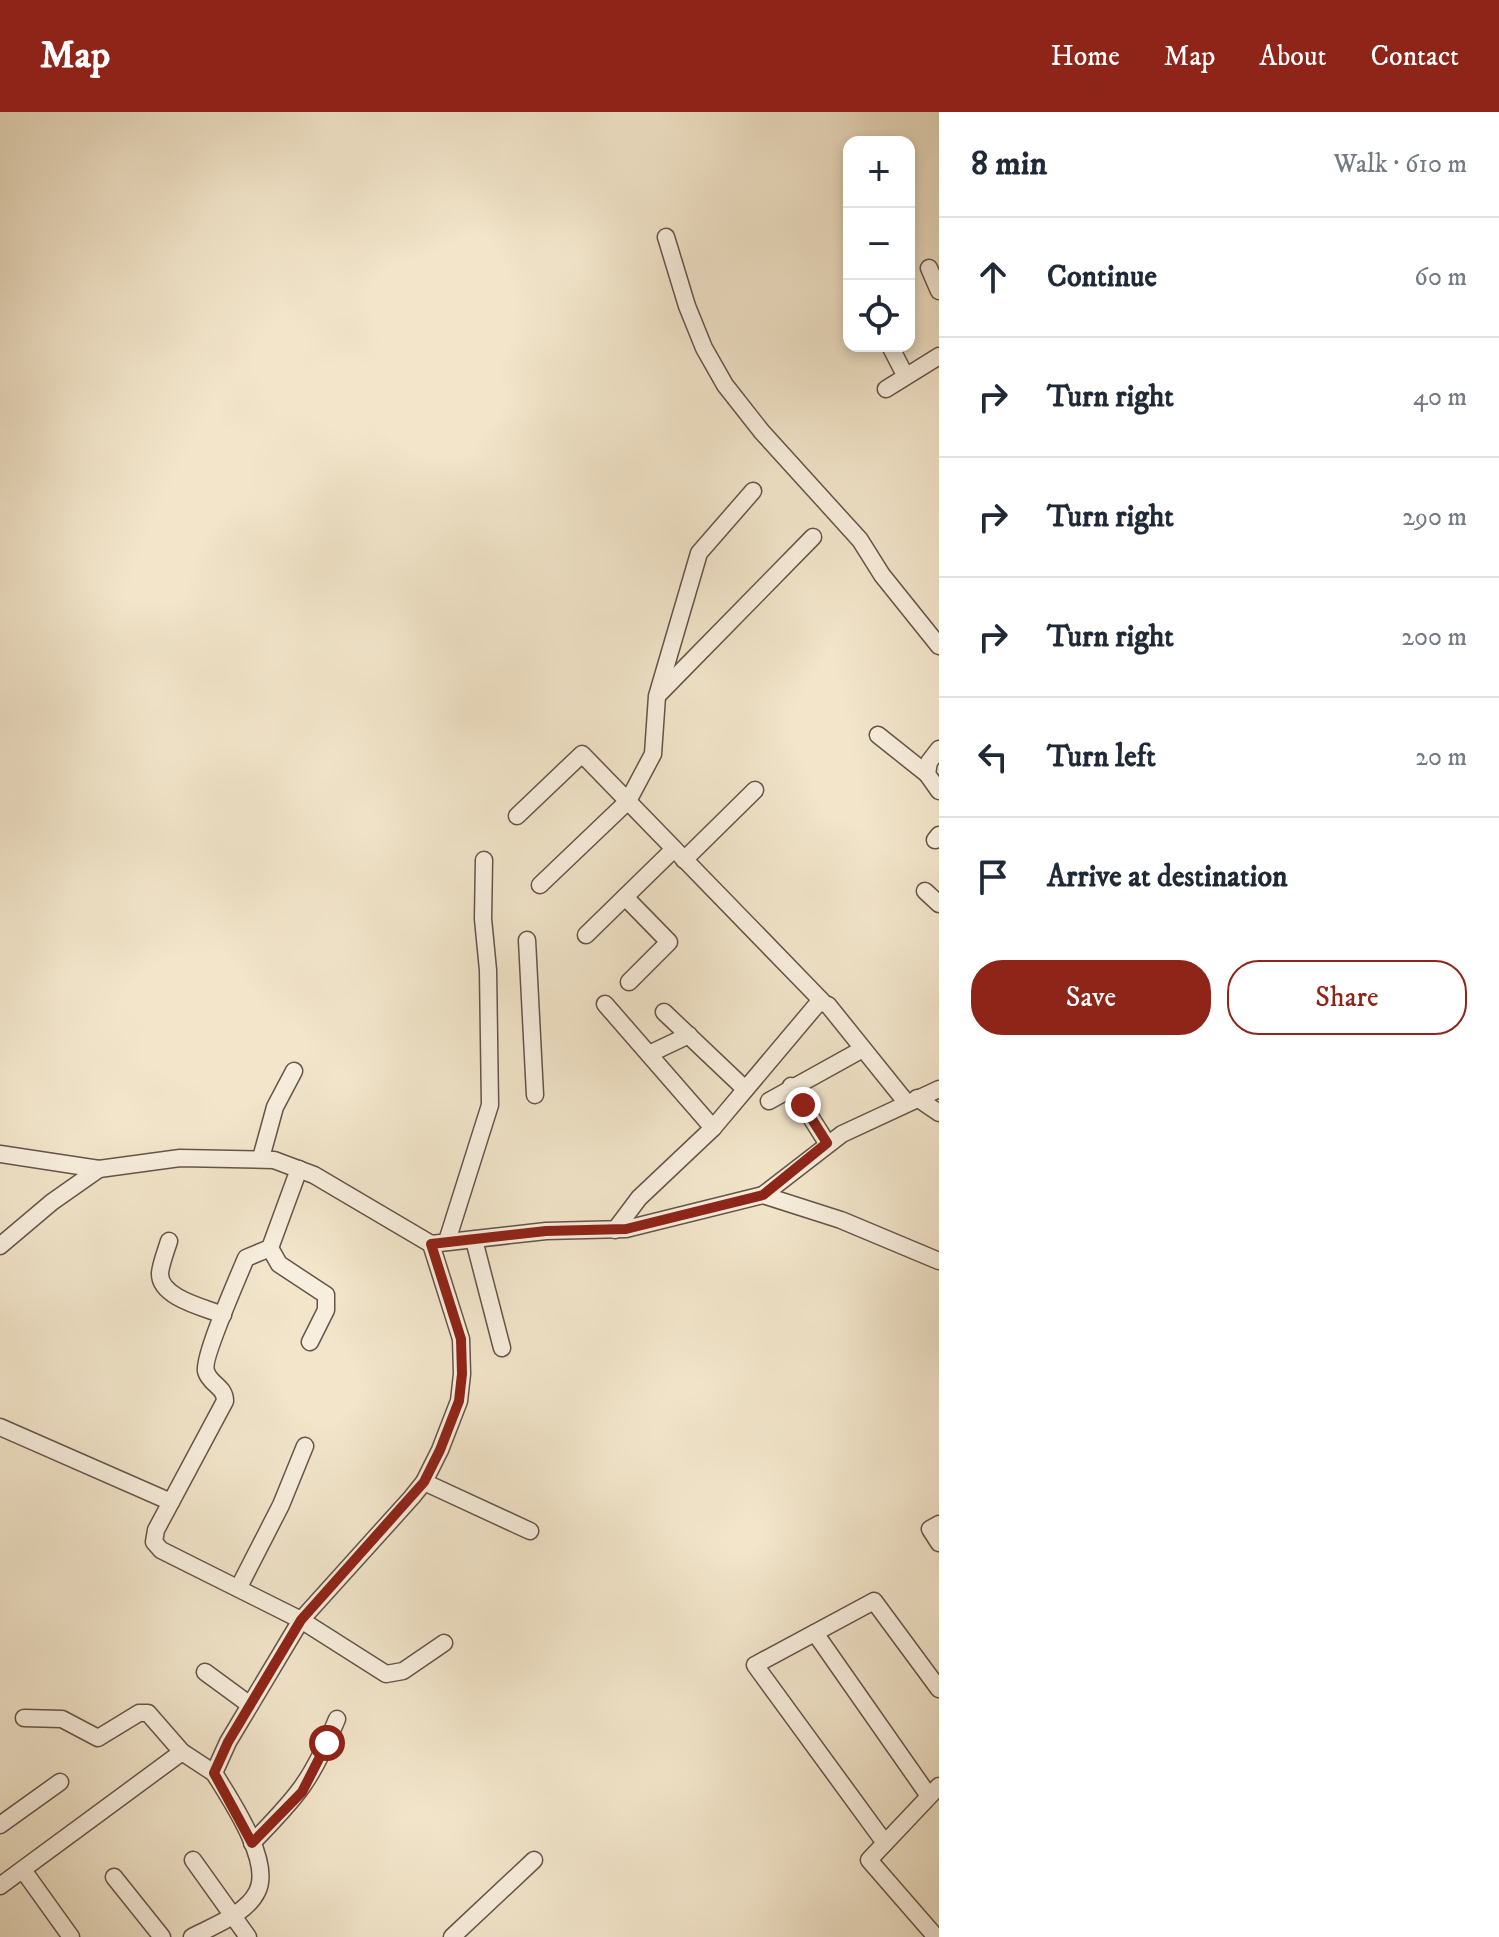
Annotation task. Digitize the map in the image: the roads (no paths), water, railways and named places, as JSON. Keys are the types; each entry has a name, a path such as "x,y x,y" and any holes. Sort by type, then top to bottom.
{"street":[{"path":"666,237 687,306 704,348 725,385 815,494 860,540 882,575 939,646"},
{"path":"929,268 939,291"},
{"path":"893,352 905,375"},
{"path":"886,389 939,356"},
{"path":"540,885 628,801 653,754 657,696 699,553 753,491"},
{"path":"657,696 813,537"},
{"path":"878,735 927,774 939,791"},
{"path":"927,774 929,762 939,749"},
{"path":"517,816 582,754 822,1001 861,1050 912,1100 939,1113"},
{"path":"586,935 625,897 755,790"},
{"path":"214,1773 301,1620 424,1482 459,1401 461,1339 439,1242 490,1105 488,970 483,919 484,860"},
{"path":"925,891 939,904"},
{"path":"625,897 669,942 629,982"},
{"path":"527,940 535,1095"},
{"path":"615,1230 639,1198 713,1128 744,1088 822,1001"},
{"path":"605,1004 713,1128"},
{"path":"664,1012 744,1088"},
{"path":"649,1054 689,1035"},
{"path":"769,1101 791,1086 861,1050"},
{"path":"261,1158 275,1107 294,1071"},
{"path":"791,1086 827,1143"},
{"path":"0,1154 99,1169 180,1158 261,1158 299,1169 439,1242 474,1240 546,1231 615,1230 763,1195 827,1143 939,1089"},
{"path":"0,1246 52,1202 99,1169"},
{"path":"299,1169 270,1248 246,1258 223,1315 205,1365 209,1377 223,1390 225,1401 154,1537 156,1547 301,1620 386,1674 403,1671 444,1643"},
{"path":"763,1195 841,1220 939,1261"},
{"path":"474,1240 502,1348"},
{"path":"169,1241 160,1273 162,1282 178,1296 223,1315"},
{"path":"270,1248 279,1264 326,1295 326,1310 310,1342"},
{"path":"0,1427 171,1502"},
{"path":"239,1587 281,1505 305,1446"},
{"path":"424,1482 530,1531"},
{"path":"939,1524 930,1529 939,1543"},
{"path":"885,1843 755,1665 874,1601 939,1689"},
{"path":"815,1633 934,1791 869,1860 936,1937"},
{"path":"205,1672 250,1705"},
{"path":"24,1718 62,1719 98,1738 139,1713 148,1713 182,1752 214,1773 252,1843 262,1873 258,1891 232,1915 192,1937"},
{"path":"252,1843 302,1792 317,1767 337,1719"},
{"path":"0,1886 182,1752"},
{"path":"0,1825 60,1782"},
{"path":"193,1860 248,1937"},
{"path":"452,1937 534,1860"},
{"path":"23,1870 71,1937"},
{"path":"114,1877 162,1937"}]}
